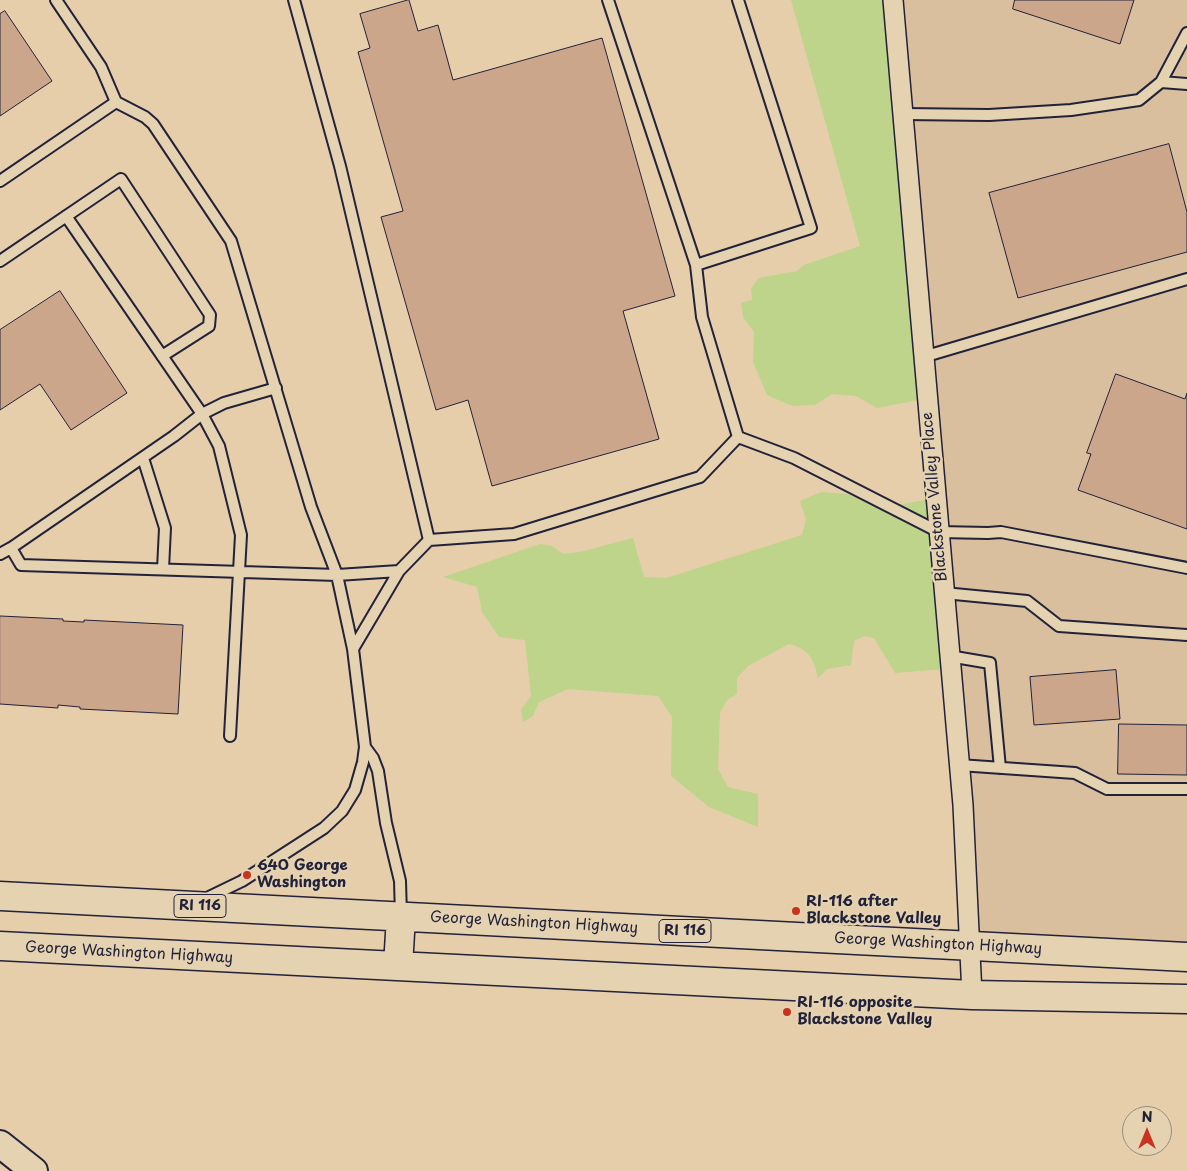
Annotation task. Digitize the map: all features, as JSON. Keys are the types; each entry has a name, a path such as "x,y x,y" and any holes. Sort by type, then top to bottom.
{"main road":[{"name":"George Washington Highway","path":"0,896 1187,957"},
{"path":"398,966 400,917"},
{"name":"George Washington Highway","path":"0,946 972,995 1187,999"}],"street":[{"name":"Blackstone Valley Place","path":"893,0 959,764 972,995"},
{"path":"0,1144 34,1171"}],"lane":[{"path":"56,0 101,67 116,102 145,117 153,124 228,236 236,253 311,507 336,574 353,649 365,747 362,769 355,790 348,802 324,828 242,881 223,891 182,905"},
{"path":"294,0 340,166 429,540"},
{"path":"608,0 696,265 702,317 738,437"},
{"path":"696,265 811,228 738,0"},
{"path":"904,114 989,115 1071,110 1138,100 1162,82 1187,33"},
{"path":"1162,82 1187,84"},
{"path":"0,181 116,102"},
{"path":"0,260 121,179 210,315 208,326 162,356"},
{"path":"66,216 202,414 219,446 241,536 230,736"},
{"path":"923,357 1187,279"},
{"path":"0,554 142,458 202,414 224,403 276,388"},
{"path":"353,649 398,572 429,540 514,534 700,477 738,437"},
{"path":"738,437 794,458 939,532 1002,532 1187,568"},
{"path":"142,458 166,528 164,569"},
{"path":"11,548 21,565 336,574 398,572"},
{"path":"944,593 1027,601 1059,626 1187,635"},
{"path":"949,656 990,663 1000,768"},
{"path":"365,747 373,758 378,771 386,823 400,881 400,917"},
{"path":"959,764 1075,773 1106,789 1187,789"}],"shaded area":[{"path":"890,0 1187,0 1187,963 970,950"}],"green space":[{"path":"791,0 890,0 923,399 877,408 856,396 832,394 815,405 792,406 767,395 753,362 754,332 743,317 741,303 752,300 751,288 759,278 797,271 804,265 860,246"},
{"path":"821,492 847,494 881,508 930,499 943,669 895,673 874,638 864,636 854,641 851,665 827,669 818,678 815,665 810,656 796,646 789,644 748,666 737,678 737,694 727,700 720,713 718,769 728,787 758,794 758,827 709,807 671,776 672,717 658,696 568,689 539,702 533,716 523,722 521,709 531,696 525,640 499,637 482,612 477,587 443,577 540,544 552,546 563,554 580,552 633,538 644,577 666,578 802,535 806,519 800,501"}],"building":[{"path":"409,0 418,31 438,25 453,80 602,38 675,296 623,311 659,439 492,486 468,400 436,410 381,217 403,211 358,52 370,48 360,14"},
{"path":"1015,0 1134,0 1120,44 1013,9"},
{"path":"5,11 52,81 0,116 0,14"},
{"path":"1169,144 1187,212 1187,252 1018,298 989,193"},
{"path":"60,291 127,393 71,430 40,384 0,410 0,330"},
{"path":"1116,374 1185,399 1187,393 1187,529 1078,490 1091,454 1087,453"},
{"path":"0,616 63,619 63,621 84,622 84,620 183,625 178,714 80,709 80,707 58,705 58,708 0,704"},
{"path":"1116,670 1120,719 1034,725 1030,677"},
{"path":"1119,724 1187,725 1187,775 1118,774"}],"place":[{"name":"640 George Washington","path":"247,875"},
{"name":"RI-116 after Blackstone Valley","path":"796,911"},
{"name":"RI-116 opposite Blackstone Valley","path":"787,1012"}]}
